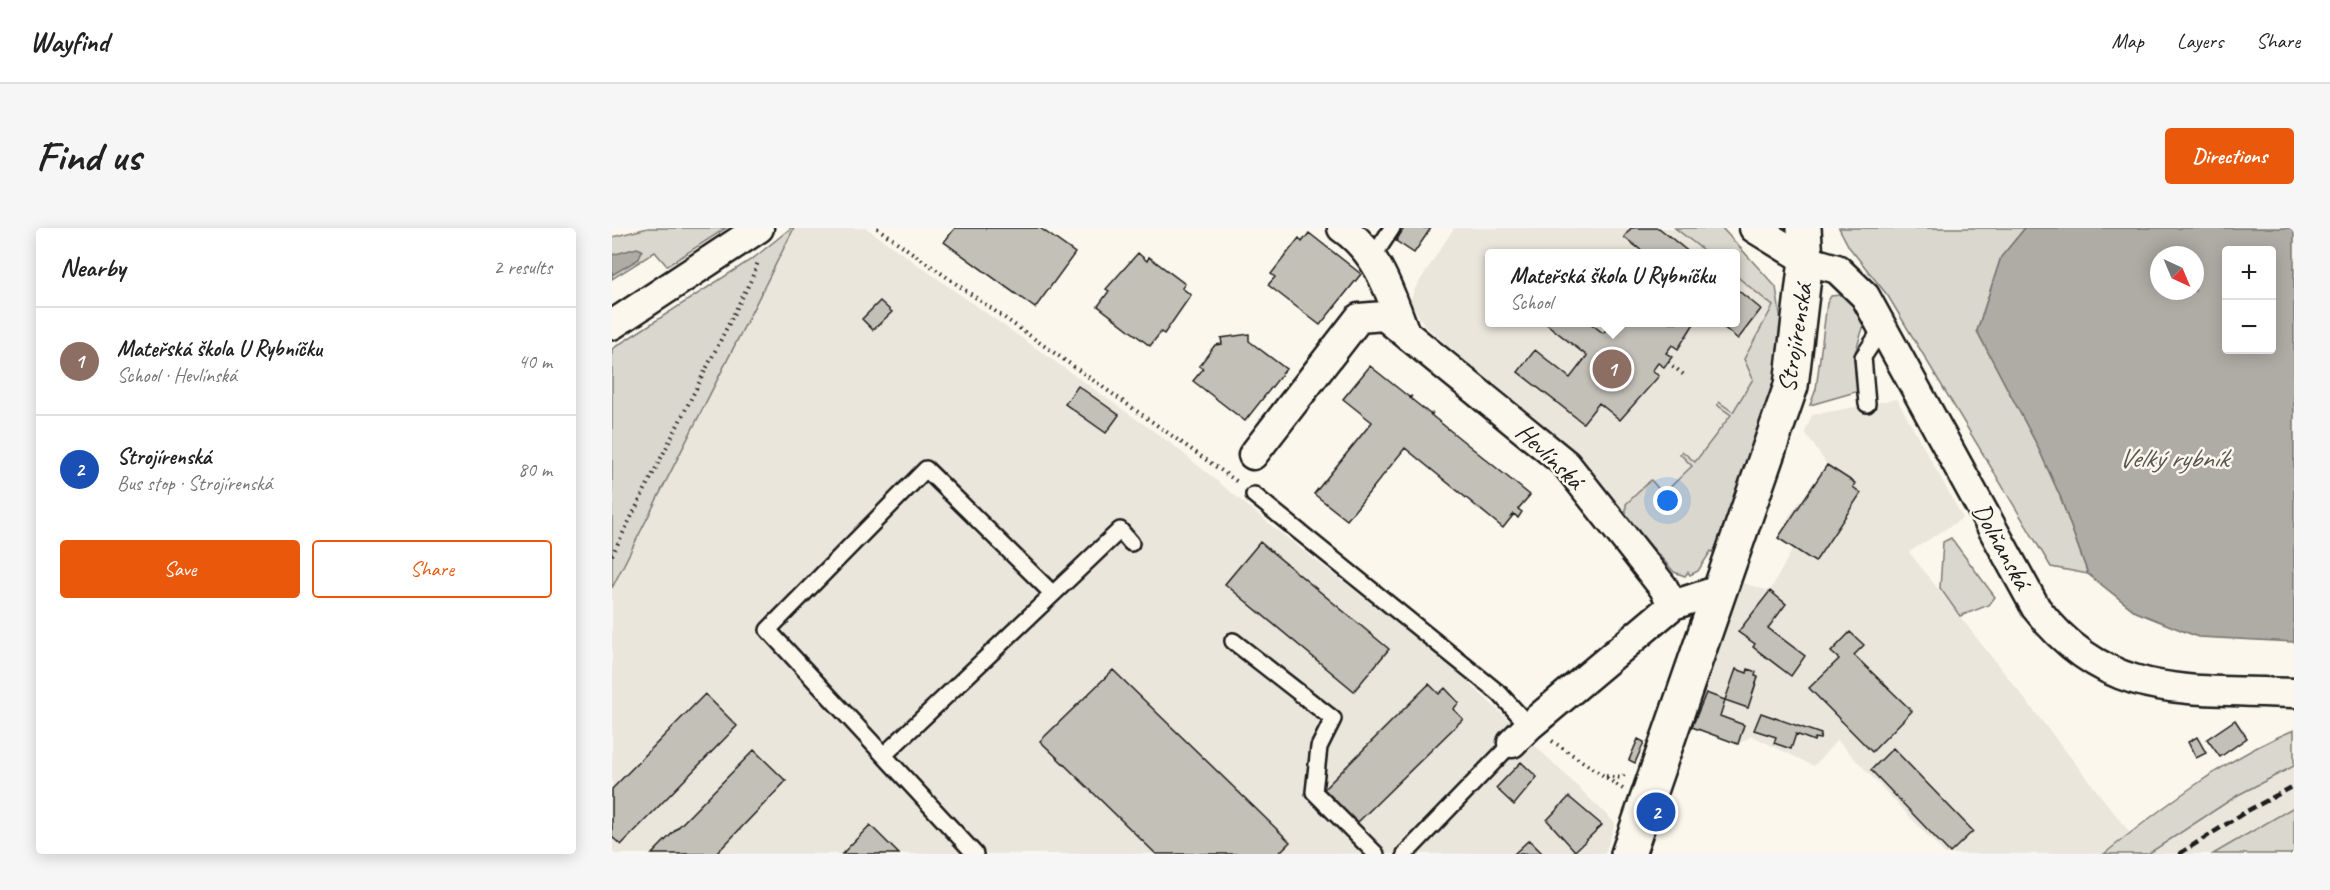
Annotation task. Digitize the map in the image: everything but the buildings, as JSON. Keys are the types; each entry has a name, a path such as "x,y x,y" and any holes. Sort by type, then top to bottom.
{"street":[{"path":"612,325 759,228"},
{"name":"Hevlínská","path":"1342,228 1357,238 1373,257 1404,330"},
{"name":"Dolňanská","path":"1754,228 1806,260 1837,268 1865,296 2036,608 2052,629 2074,649 2099,666 2155,686 2294,693"},
{"name":"Strojírenská","path":"1628,854 1791,386 1806,260 1804,228"},
{"name":"Hevlínská","path":"1253,455 1359,318 1370,315 1384,316 1566,464 1663,587 1673,605"},
{"path":"1520,735 1673,605 1719,590"}],"lane":[{"path":"1373,257 1392,228"},
{"path":"1868,404 1863,357 1883,327"},
{"path":"975,854 768,630 926,469 1053,594"},
{"path":"1254,495 1500,694 1520,735 1406,854"},
{"path":"884,755 1119,530 1131,543"},
{"path":"1233,641 1333,719 1318,747 1314,792 1376,854"}],"path":[{"path":"877,228 1254,495"},
{"path":"612,555 751,280 759,258"},
{"path":"1668,362 1684,375"},
{"path":"1520,735 1603,776 1626,792 1648,801"},
{"path":"1603,776 1621,778 1627,772"}],"shaded area":[{"path":"648,228 726,228 667,266 655,252 612,279 612,237"},
{"path":"794,228 866,228 1173,445 1282,534 1442,658 1513,724 1615,823 1605,854 612,854 612,588"},
{"path":"794,228 612,588 612,349 755,257"},
{"path":"1454,228 1675,228 1702,249 1485,249 1485,327 1740,327 1740,279 1773,306 1753,379 1733,412 1720,403 1718,406 1731,414 1695,463 1682,451 1680,454 1692,465 1662,494 1651,481 1626,518 1572,452 1425,326 1410,302 1414,290"},
{"path":"1675,228 1722,228 1776,287 1782,328 1776,395 1717,554 1711,551 1698,571 1690,575 1688,572 1685,576 1674,572 1626,518 1626,504 1651,480 1663,494 1692,466 1680,454 1682,451 1695,462 1731,415 1717,405 1719,402 1733,412 1753,379 1744,359 1773,306 1740,279 1740,249 1702,249"},
{"path":"1839,228 2025,228 2001,257 1977,331 2036,443 2060,496 2088,574 2051,567 1888,296 1849,247"},
{"path":"1831,296 1849,297 1864,325 1854,356 1859,391 1810,405 1816,389 1827,303"},
{"path":"1897,399 1963,518 1909,552 2130,833 2104,854 1945,854 1837,740 1814,766 1752,736 1738,744 1692,727 1742,583 1770,591 1793,548 1778,538 1789,516 1827,465 1805,432 1812,415"},
{"path":"1951,538 1995,597 1989,605 1960,616 1940,588 1943,542"},
{"path":"2294,730 2294,766 2238,795 2148,854 2104,854 2171,802 2219,769"},
{"path":"2294,766 2294,807 2213,854 2148,854 2238,795"},
{"path":"2294,807 2294,852 2291,854 2213,854"}],"water":[{"name":"Velký rybník","path":"2025,228 2294,228 2294,642 2198,637 2136,612 2088,574 2060,496 2036,443 1977,331 2001,257"},
{"path":"637,248 642,250 639,259 612,275 612,255"}],"railway":[{"path":"2179,854 2247,811 2294,786"}],"place":[{"name":"Mateřská škola U Rybníčku","path":"1612,369"},
{"name":"Strojírenská","path":"1656,812"}]}
